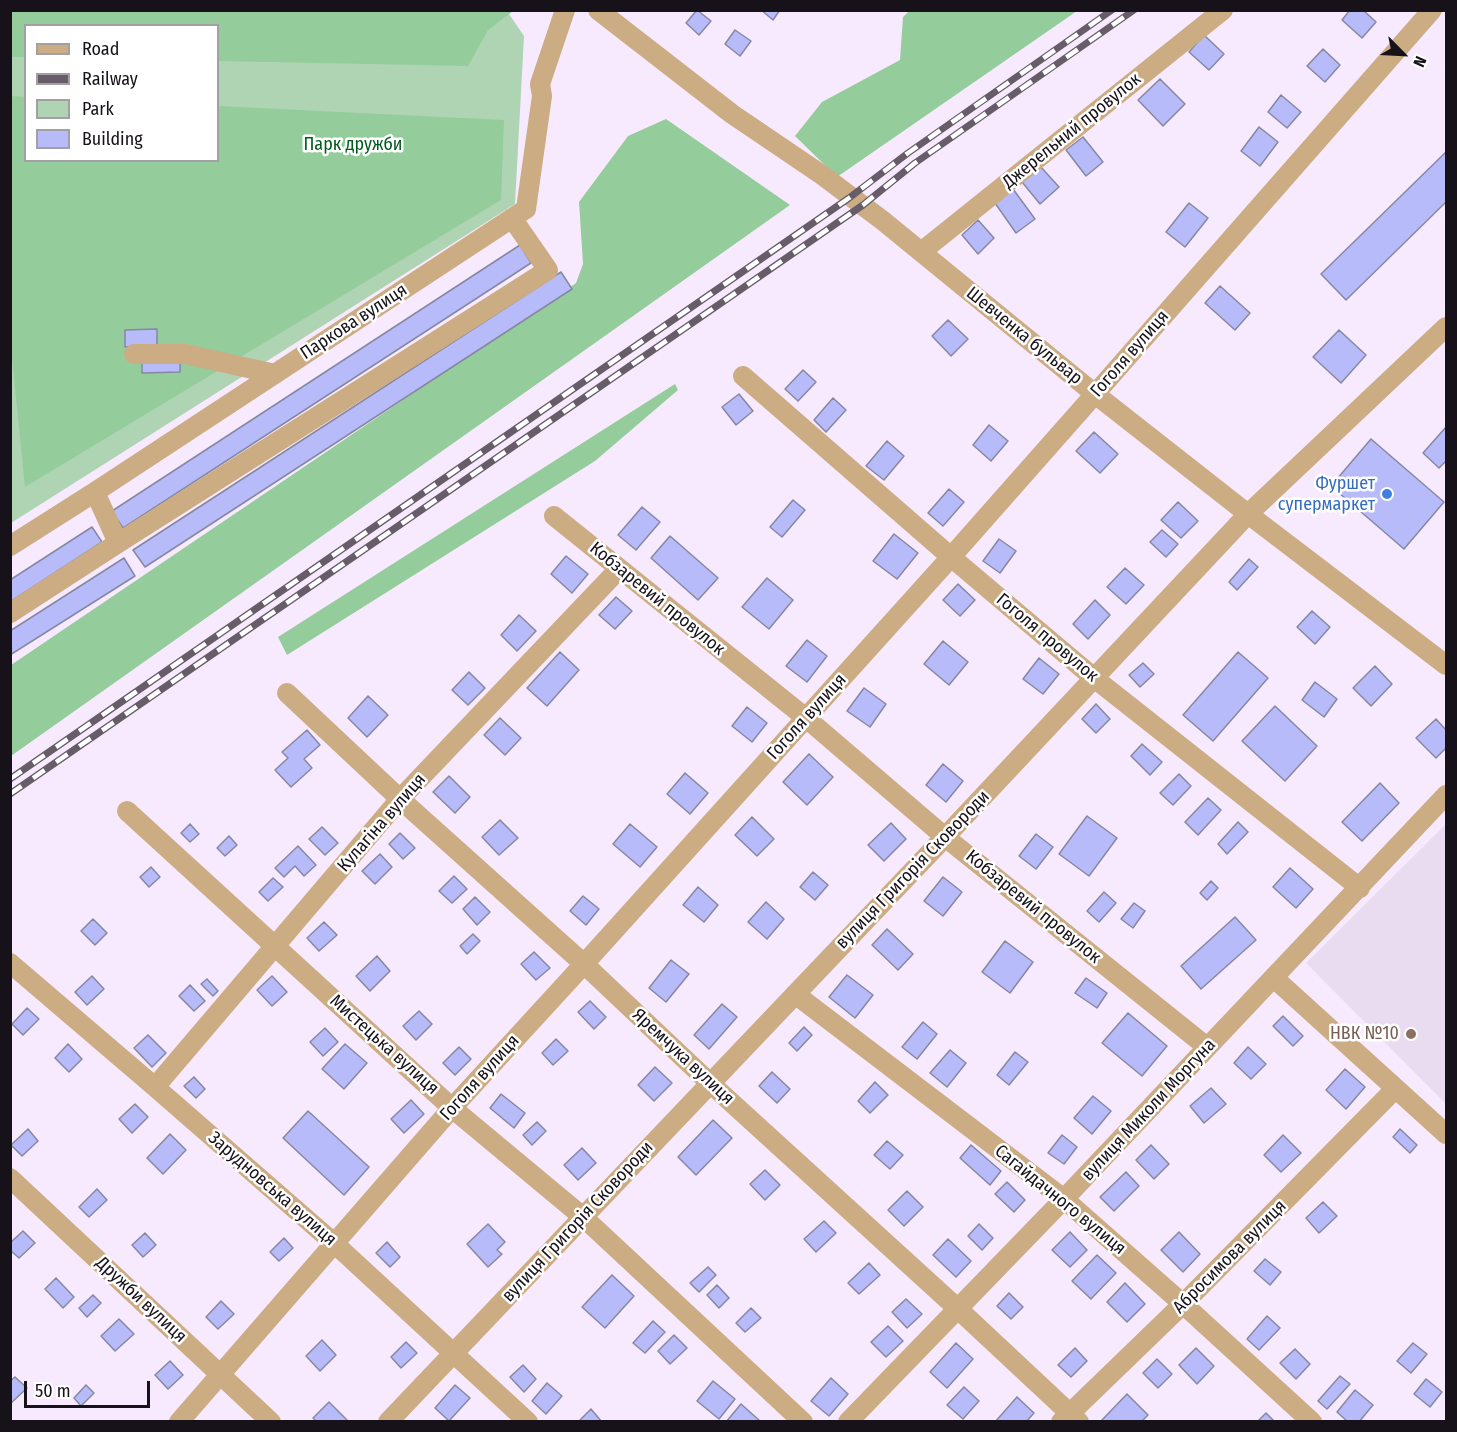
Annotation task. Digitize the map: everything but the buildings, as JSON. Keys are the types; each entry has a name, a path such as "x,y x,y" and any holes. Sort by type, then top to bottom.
{"street":[{"name":"Паркова вулиця","path":"10,546 526,209 542,96 540,84 565,10"},
{"name":"Шевченка бульвар","path":"598,10 732,114 822,175 882,220 1095,394 1446,665"},
{"name":"Джерельний провулок","path":"921,252 1223,10"},
{"name":"Гоголя вулиця","path":"179,1422 452,1108 951,557 1432,10"},
{"path":"10,614 548,270 512,218"},
{"name":"вулиця Григорія Сковороди","path":"388,1422 945,837 1248,514 1446,327"},
{"path":"134,354 184,354 275,374"},
{"name":"Гоголя провулок","path":"743,376 1094,678 1360,888"},
{"path":"95,492 118,543"},
{"name":"Кобзаревий провулок","path":"554,516 806,718 945,837 1207,1047"},
{"name":"Кулагіна вулиця","path":"156,1087 400,799 619,569"},
{"name":"Яремчука вулиця","path":"287,693 957,1308 1070,1419"},
{"name":"вулиця Миколи Моргуна","path":"848,1422 1064,1199 1446,795"},
{"name":"Мистецька вулиця","path":"127,811 452,1108 583,1217 803,1422"},
{"name":"Зарудновська вулиця","path":"10,963 335,1244 528,1422"},
{"path":"1274,978 1446,1134"},
{"name":"Сагайдачного вулиця","path":"795,994 1064,1199 1184,1304 1312,1422"},
{"name":"Абросимова вулиця","path":"1070,1419 1395,1089"},
{"name":"Дружби вулиця","path":"10,1178 271,1422"}],"shaded area":[{"name":"НВК №10","path":"1446,824 1446,1104 1306,963"}],"green space":[{"path":"11,10 513,10 488,30 468,66 219,61 219,24 24,24 24,57 11,57"},
{"name":"Парк дружби","path":"11,11 507,11 524,36 515,204 11,523"},
{"path":"909,11 1077,11 837,177 795,136 822,102 900,60 903,17"},
{"name":"Парк дружби","path":"10,96 24,97 24,162 219,162 219,106 504,120 501,200 25,487 10,338"},
{"path":"666,119 790,205 11,756 11,665 576,283 583,264 579,202 628,136"},
{"path":"675,384 678,390 595,461 287,655 278,637"}],"railway":[{"path":"10,779 849,198 908,153 1112,10"},
{"path":"10,794 863,205 915,163 1134,10"}],"place":[{"name":"Фуршет супермаркет","path":"1387,494"},
{"name":"НВК №10","path":"1411,1034"}]}
